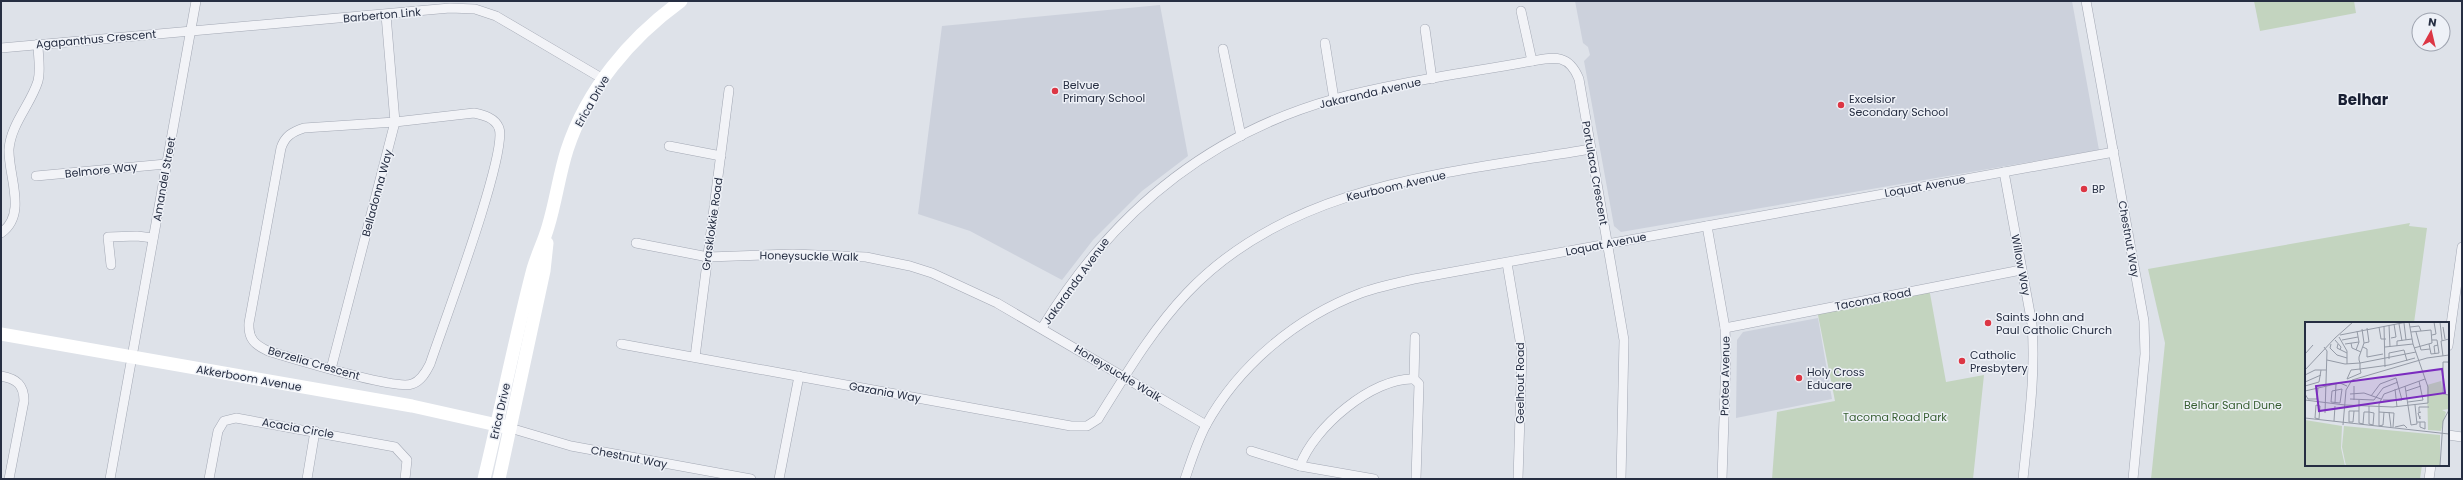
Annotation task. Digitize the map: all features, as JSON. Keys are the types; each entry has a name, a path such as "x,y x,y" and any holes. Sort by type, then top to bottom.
{"main road":[{"name":"Erica Drive","path":"499,479 503,427 533,268 548,228 567,150 588,102 603,79 633,41 649,26 681,1"},
{"name":"Akkerboom Avenue","path":"1,334 412,406 503,427"},
{"name":"Erica Drive","path":"484,479 503,427"}],"street":[{"name":"Amandel Street","path":"110,479 196,1"},
{"name":"Chestnut Way","path":"2086,1 2144,321 2145,354 2133,479"},
{"name":"Barberton Link","path":"191,30 386,15 450,8 475,8 496,16 603,79"},
{"path":"1521,11 1532,61"},
{"name":"Belladonna Way","path":"331,369 395,122 386,15"},
{"path":"1424,29 1432,79"},
{"name":"Agapanthus Crescent","path":"1,48 191,30"},
{"path":"1325,43 1334,99"},
{"path":"1,233 10,225 16,206 9,150 15,130 38,79 38,44"},
{"path":"1222,49 1240,136"},
{"name":"Jakaranda Avenue","path":"1042,328 1081,271 1110,234 1147,199 1183,171 1240,136 1261,126 1334,99 1532,61 1555,58 1568,62"},
{"name":"Portulaca Crescent","path":"1568,62 1574,68 1578,79 1624,340 1620,479"},
{"name":"Grasklokkie Road","path":"695,357 729,90"},
{"name":"Berzelia Crescent","path":"474,113 490,118 498,128 500,135 496,158 479,220 430,364 425,373 412,384 403,385 385,383 331,369 264,349 254,343 249,332 281,148 293,132 304,128 395,122 474,113"},
{"path":"669,146 721,156"},
{"name":"Keurboom Avenue","path":"1124,376 1162,321 1187,293 1234,252 1291,218 1359,192 1410,180 1591,149"},
{"name":"Loquat Avenue","path":"1185,479 1206,425 1239,378 1266,350 1286,333 1334,304 1361,293 1414,279 2114,152"},
{"name":"Belmore Way","path":"36,176 166,164"},
{"name":"Willow Way","path":"2004,172 2032,324 2034,348 2034,373 2023,479"},
{"name":"Protea Avenue","path":"1706,226 1725,328 1726,358 1722,479"},
{"path":"111,265 108,236 137,236 153,238"},
{"name":"Honeysuckle Walk","path":"636,243 708,257 834,255 866,257 898,263 968,288 1042,328 1206,425"},
{"path":"2449,340 2460,272 2462,247"},
{"name":"Geelhout Road","path":"1507,263 1522,352 1518,479"},
{"name":"Tacoma Road","path":"1725,328 2021,270"},
{"path":"1414,379 1415,337"},
{"name":"Gazania Way","path":"621,344 1071,426 1087,426 1098,419 1124,376"},
{"path":"1,376 14,380 24,391 9,479"},
{"path":"779,479 799,376"},
{"path":"1300,466 1312,440 1342,411 1373,391 1404,378 1414,379 1419,384 1416,479"},
{"name":"Acacia Circle","path":"209,479 218,431 224,421 244,419 396,447 406,460 405,479"},
{"name":"Chestnut Way","path":"503,427 571,446 750,479"},
{"path":"307,479 315,431"},
{"path":"2449,435 2462,437"},
{"path":"1251,451 1300,466 1374,479"},
{"path":"2429,479 2431,466"}],"shaded area":[{"name":"Excelsior Secondary School","path":"1575,1 2072,1 2099,150 1621,232 1614,226 1584,61 1590,55 1588,47 1583,43"},
{"name":"Belvue Primary School","path":"1160,5 1188,156 1142,191 1093,240 1062,280 970,231 918,214 942,26"},
{"path":"1818,318 1832,399 1736,418 1737,340 1743,332"}],"green space":[{"path":"2254,1 2354,1 2356,13 2260,31"},
{"name":"Belhar Sand Dune","path":"2410,223 2409,226 2427,228 2414,322 2305,322 2305,466 2422,466 2420,479 2151,479 2165,343 2148,269"},
{"name":"Tacoma Road Park","path":"1929,288 1946,382 1984,375 1973,479 1772,479 1777,412 1835,401 1817,310"}],"place":[{"name":"Belvue Primary School","path":"1055,91"},
{"name":"Excelsior Secondary School","path":"1841,105"},
{"name":"BP","path":"2084,189"},
{"name":"Saints John and Paul Catholic Church","path":"1988,323"},
{"name":"Catholic Presbytery","path":"1962,361"},
{"name":"Holy Cross Educare","path":"1799,378"}],"district":[{"name":"Belhar","path":"2363,99"}]}
